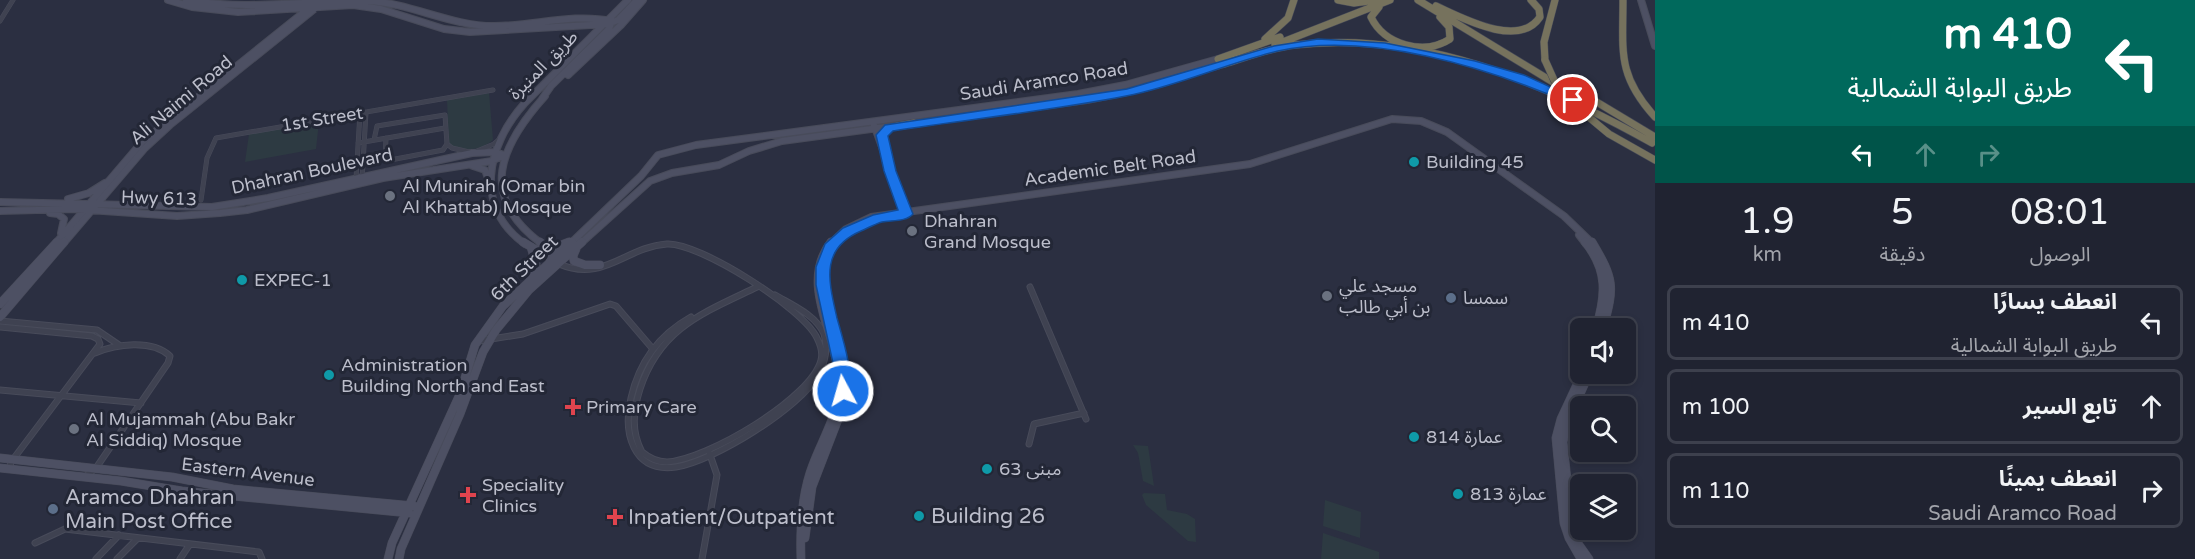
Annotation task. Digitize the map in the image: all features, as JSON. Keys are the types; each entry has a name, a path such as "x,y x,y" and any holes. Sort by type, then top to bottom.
{"highway":[{"path":"1221,61 1266,38 1282,25 1288,18 1294,0"},
{"path":"1338,0 1354,3 1378,0"},
{"path":"1242,51 1378,0"},
{"path":"1221,61 1391,0"},
{"path":"1391,0 1372,13 1372,21 1381,33 1396,41 1415,46 1439,46 1447,42 1450,39 1449,27 1435,12 1418,0"},
{"path":"1418,0 1654,141"},
{"path":"1426,0 1480,25 1512,31 1524,30 1538,21 1541,15 1531,0"},
{"path":"1555,0 1544,42 1545,60 1554,80 1569,100 1609,134 1655,160"},
{"path":"1623,0 1625,73 1635,93 1655,117"},
{"path":"1434,4 1654,141"},
{"path":"1221,61 1278,48 1318,42 1353,43 1413,50 1475,64 1531,82 1654,141"},
{"path":"897,126 914,123"}],"main road":[{"path":"168,0 193,9 216,12 309,8"},
{"path":"186,0 222,6 356,0 395,4 445,20 478,25 510,25 606,16 626,2"},
{"path":"318,2 337,6 384,9 443,29 462,32 493,32 609,22 637,0"},
{"name":"طريق المنيرة","path":"504,155 523,121 542,99 593,53 643,0"},
{"path":"1641,0 1655,46"},
{"name":"Ali Naimi Road","path":"0,319 74,232 114,176 153,131 318,2"},
{"name":"Ali Naimi Road","path":"0,304 145,148 170,125 302,20 318,2"},
{"name":"طريق المنيرة","path":"492,160 509,122 626,2"},
{"path":"302,20 321,9 337,6"},
{"path":"278,10 293,14 288,25"},
{"path":"572,20 609,22"},
{"path":"542,99 558,79 609,29 609,22"},
{"path":"565,26 586,29 589,35 584,44"},
{"name":"Saudi Aramco Road","path":"872,120 1078,94 1221,61"},
{"name":"Saudi Aramco Road","path":"875,127 1013,111 1117,94 1221,61"},
{"name":"Academic Belt Road","path":"803,559 801,526 809,476 831,426 838,396 837,362 818,281 820,264 829,244 846,228 871,217 1250,164 1388,120 1413,119 1447,132 1564,216 1591,241 1606,266 1611,281 1611,305 1606,318"},
{"path":"872,120 906,212"},
{"name":"6th Street","path":"399,559 491,337 529,290 641,176 658,155 696,145 872,120"},
{"name":"Academic Belt Road","path":"906,212 1258,165 1384,124 1410,121 1438,129 1454,139 1558,216 1580,236 1598,260 1606,282 1604,303 1599,318"},
{"path":"890,171 882,135 889,128 897,126"},
{"name":"6th Street","path":"388,559 460,394 477,342 503,306 524,287 579,244 650,181 672,173 719,165 749,151 782,141 875,127"},
{"name":"Dhahran Boulevard","path":"0,201 47,201 92,206 212,207 359,180 472,153 495,152 504,155"},
{"path":"504,155 501,175 502,192 513,216 535,245 536,268 524,287"},
{"name":"Hwy 613","path":"0,211 92,206 109,211 177,216 247,210 359,180 464,165 492,160 504,155"},
{"path":"490,184 492,160"},
{"path":"464,165 481,168 487,174 496,207 504,224 558,259"},
{"path":"47,201 83,196 102,186 114,176"},
{"path":"113,184 109,192 110,197 125,205"},
{"path":"26,210 58,214 64,219 62,231 50,249"},
{"path":"74,232 93,216 109,211"},
{"path":"535,245 563,245 584,232"},
{"path":"579,244 574,254 574,261 585,265 600,265"},
{"path":"1577,384 1560,419 1556,438 1564,523 1569,538 1581,559"},
{"path":"1585,384 1567,423 1563,442 1572,528 1577,542 1589,559"},
{"name":"Eastern Avenue","path":"0,459 13,465 83,477 194,492 408,509"},
{"name":"Eastern Avenue","path":"0,468 13,465 96,468 172,477 233,489 418,510"}],"street":[{"path":"0,21 14,0"},
{"name":"1st Street","path":"201,200 209,152 216,138 493,90"},
{"path":"359,180 366,112"},
{"path":"359,180 360,113"},
{"path":"374,140 377,126 445,115 447,144 443,150 386,161 386,138"},
{"path":"358,143 445,128"},
{"path":"447,144 461,151 472,153 494,144 503,136"},
{"path":"558,259 573,270 597,270 652,247 675,244 689,248 767,292 801,315 812,330 821,353 818,369 772,414 709,452"},
{"path":"558,259 579,266 611,263"},
{"path":"0,299 16,285"},
{"path":"756,286 680,323 667,332 639,370 628,421 632,448 647,462 666,468 682,465 771,421 806,391 822,372 827,357 826,344 820,331 807,314 789,301 767,292"},
{"path":"1029,444 1031,429 1039,421 1085,416 1030,287"},
{"path":"477,342 491,337 523,334 610,304 616,306 653,350"},
{"path":"0,319 97,330 118,345"},
{"path":"0,327 96,337 100,344 13,465"},
{"path":"83,477 96,468 168,363 170,353 160,349 118,345 106,347 90,358"},
{"path":"0,390 141,403"},
{"path":"702,559 717,477 709,452"},
{"path":"35,543 65,530 260,552 262,559"},
{"path":"96,559 119,535"},
{"path":"117,559 138,538"},
{"path":"180,559 190,544"}],"shaded area":[{"path":"489,93 493,140 488,144 471,149 460,149 449,145 447,100"},
{"path":"319,122 316,149 245,162 249,134"},
{"path":"1133,445 1148,446 1154,486 1143,481 1138,453"},
{"path":"1144,493 1165,494 1167,510 1187,514 1195,519 1196,542 1188,541 1146,505 1142,495"},
{"path":"1325,500 1361,512 1360,538 1323,526"},
{"path":"1323,533 1379,552 1379,559 1321,559"}],"place":[{"name":"Building 45","path":"1414,162"},
{"name":"Al Munirah (Omar bin Al Khattab) Mosque","path":"390,196"},
{"name":"Dhahran Grand Mosque","path":"912,231"},
{"name":"EXPEC-1","path":"242,280"},
{"name":"مسجد علي بن أبي طالب","path":"1327,296"},
{"name":"سمسا","path":"1451,298"},
{"name":"Administration Building North and East","path":"329,375"},
{"name":"Primary Care","path":"573,407"},
{"name":"Al Mujammah (Abu Bakr Al Siddiq) Mosque","path":"74,429"},
{"name":"عمارة 814","path":"1414,437"},
{"name":"مبنى 63","path":"987,469"},
{"name":"عمارة 813","path":"1458,494"},
{"name":"Speciality Clinics","path":"468,495"},
{"name":"Aramco Dhahran Main Post Office","path":"53,509"},
{"name":"Building 26","path":"919,516"},
{"name":"Inpatient/Outpatient","path":"615,517"}],"route":[{"path":"843,391 842,368 823,285 822,267 830,247 847,231 878,218 906,214 890,171 882,135 889,128 1087,100 1127,92 1278,48 1318,42 1385,46 1475,64 1520,78 1573,100"}]}
